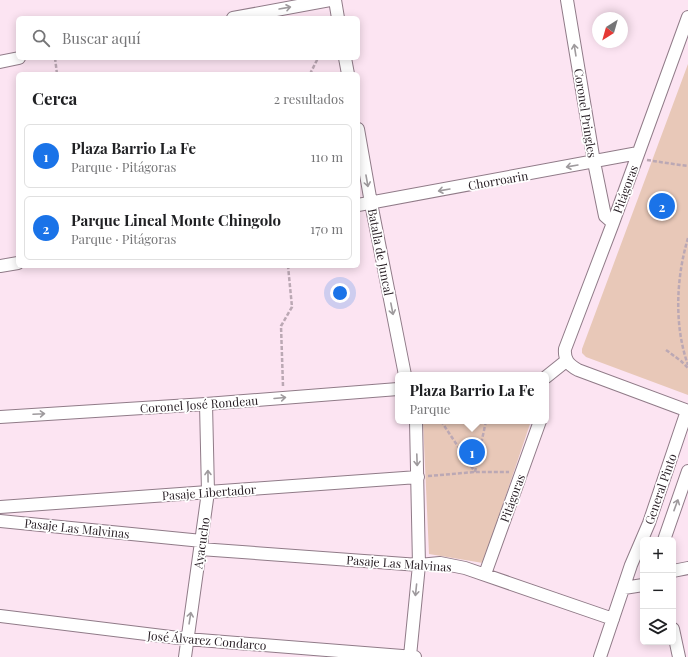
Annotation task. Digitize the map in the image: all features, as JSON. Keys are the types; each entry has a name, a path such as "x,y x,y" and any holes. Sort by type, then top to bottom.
{"street":[{"path":"244,16 330,0"},
{"path":"335,0 338,16"},
{"name":"Coronel Pringles","path":"567,0 594,162 605,216 613,223"},
{"name":"Pitágoras","path":"566,361 564,355 565,349 613,223 641,159 688,16"},
{"path":"0,62 16,59"},
{"path":"345,60 348,72"},
{"name":"Batalla de Juncal","path":"360,140 371,203 405,372"},
{"name":"Chorroarin","path":"360,205 594,162 641,159"},
{"path":"0,266 16,263"},
{"path":"549,375 566,361 578,370 687,411"},
{"name":"Coronel José Rondeau","path":"0,417 206,404 395,389"},
{"name":"Ayacucho","path":"185,657 208,492 206,404"},
{"name":"General Pinto","path":"600,657 631,565 649,523 687,411"},
{"path":"413,657 419,564 416,424"},
{"name":"Pitágoras","path":"485,574 539,424"},
{"name":"General Pinto","path":"665,537 688,471"},
{"name":"Pasaje Libertador","path":"0,507 418,477"},
{"name":"Pasaje Las Malvinas","path":"0,521 201,545 419,564 451,564 485,574 613,619"},
{"path":"676,570 688,568"},
{"path":"624,588 640,585"},
{"name":"José Álvarez Condarco","path":"0,616 187,639 413,657"},
{"path":"676,643 679,657"}],"path":[{"path":"55,60 57,72"},
{"path":"311,72 317,60"},
{"path":"641,159 688,166"},
{"path":"688,238 680,276 679,303 681,338 688,367"},
{"path":"283,398 281,326 292,307 288,268"},
{"path":"666,350 688,367"},
{"path":"444,424 475,472"},
{"path":"475,472 485,424"},
{"path":"418,477 475,472 522,472"}],"shaded area":[{"path":"688,64 688,395 586,357 582,353 582,349"},
{"path":"423,424 530,424 483,563 429,554"}],"place":[{"name":"Parque Lineal Monte Chingolo","path":"662,206"},
{"name":"Plaza Barrio La Fe","path":"472,452"}]}
